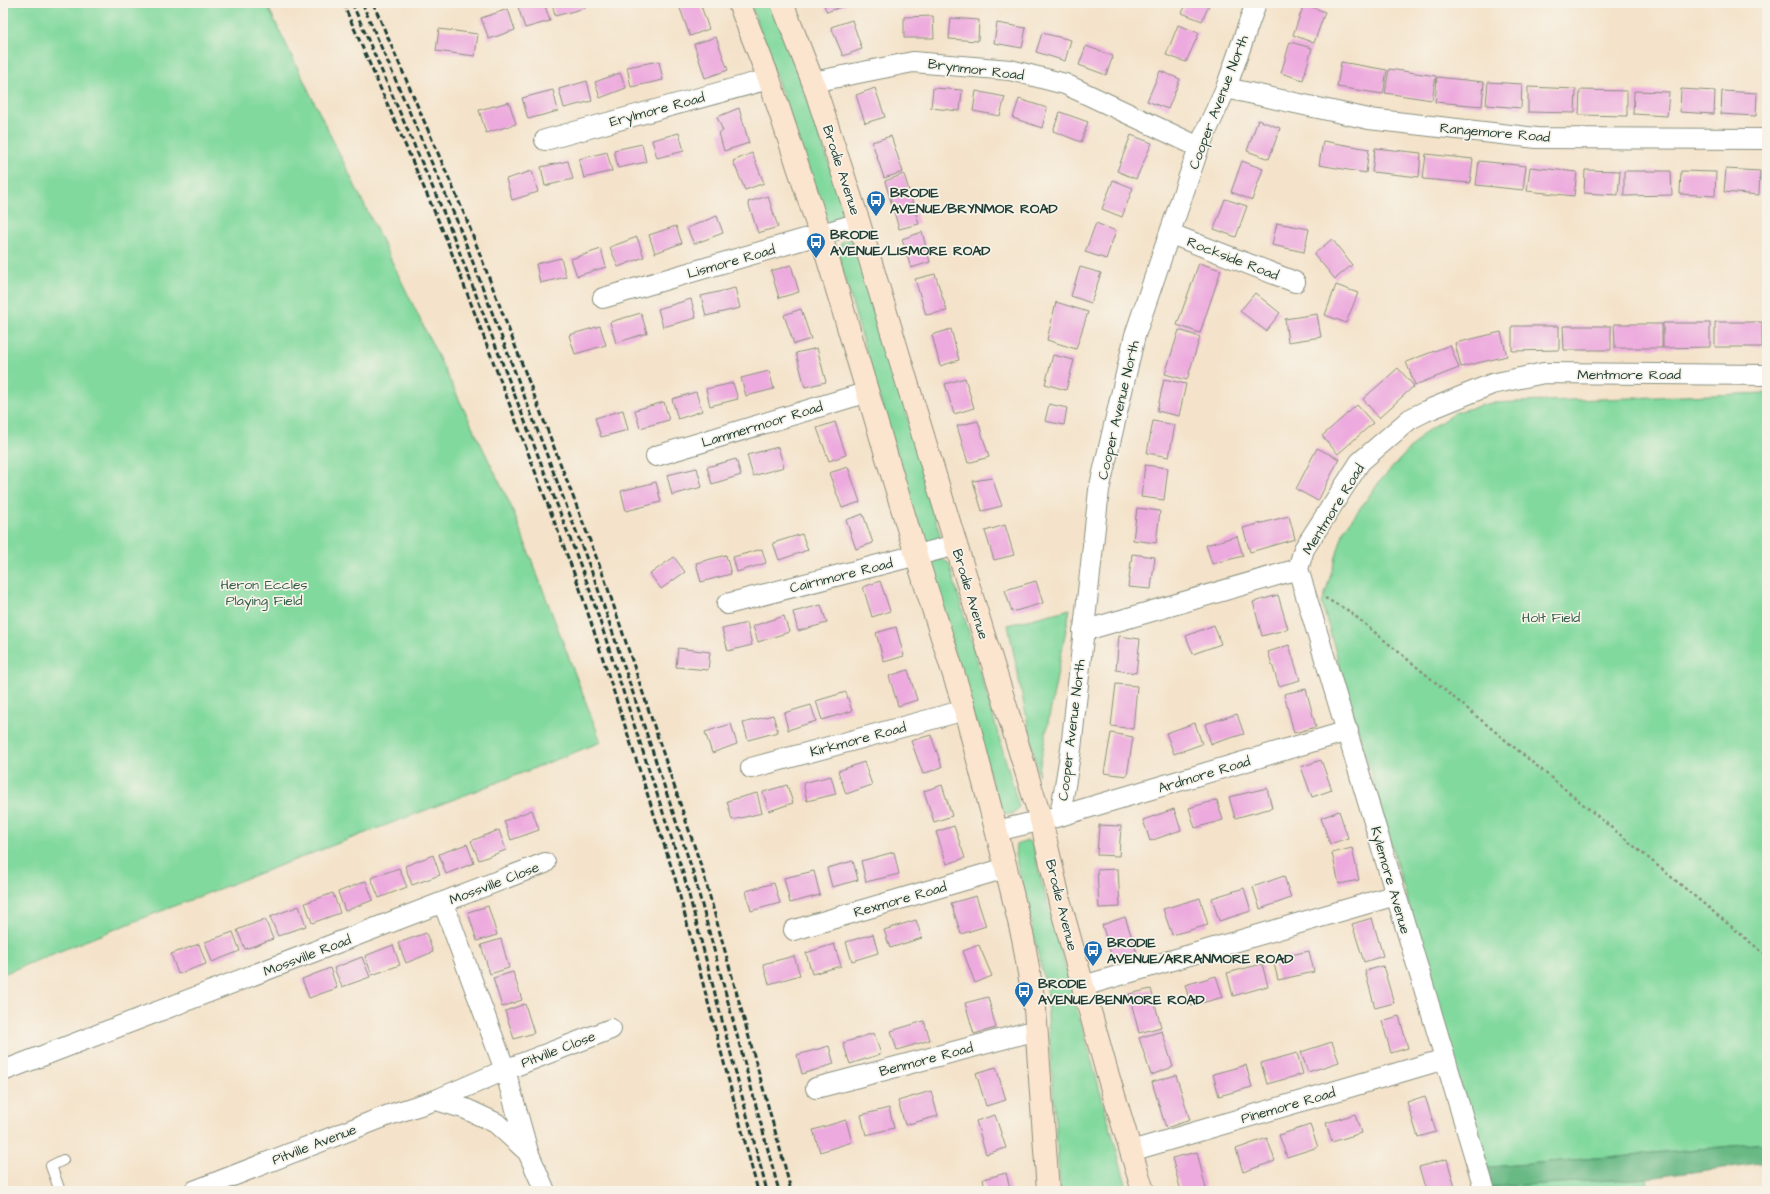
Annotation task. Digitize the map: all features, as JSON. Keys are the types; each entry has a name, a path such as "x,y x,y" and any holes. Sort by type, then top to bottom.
{"street":[{"path":"739,3 769,78 821,236 916,555 965,710 1023,938 1035,1009 1048,1191"},
{"name":"Brodie Avenue","path":"782,3 813,82 859,223 956,545 1050,818 1060,903 1143,1191"},
{"name":"Cooper Avenue North","path":"1050,818 1072,749 1083,631 1100,490 1135,335 1171,234 1199,147 1226,88 1256,3"},
{"name":"Brynmor Road","path":"813,82 914,62 1010,70 1065,84 1199,147"},
{"name":"Erylmore Road","path":"545,140 769,78"},
{"name":"Rangemore Road","path":"1226,88 1369,119 1537,138 1767,139"},
{"name":"Lismore Road","path":"603,298 821,236 859,223"},
{"name":"Rockside Road","path":"1171,234 1295,282"},
{"name":"Mentmore Road","path":"1083,631 1298,569 1304,549 1360,462 1410,419 1492,384 1544,373 1767,374"},
{"name":"Lammermoor Road","path":"656,456 868,392"},
{"name":"Cairnmore Road","path":"727,604 956,545"},
{"name":"Kylemore Avenue","path":"1298,569 1348,731 1485,1191"},
{"name":"Kirkmore Road","path":"751,768 965,710"},
{"name":"Ardmore Road","path":"996,831 1050,818 1348,731"},
{"name":"Mossville Close","path":"443,902 545,863"},
{"name":"Rexmore Road","path":"794,930 1006,868"},
{"path":"1083,986 1396,896"},
{"path":"443,902 505,1070 528,1152 545,1191"},
{"name":"Mossville Road","path":"3,1071 443,902"},
{"name":"Pitville Close","path":"505,1070 611,1029"},
{"name":"Benmore Road","path":"816,1088 1037,1030"},
{"name":"Pinemore Road","path":"1131,1151 1445,1059"},
{"name":"Pitville Avenue","path":"194,1191 389,1115 436,1100 505,1070"},
{"path":"436,1100 466,1109 496,1123 528,1152"}],"lane":[{"path":"60,1191 51,1166 63,1160"}],"path":[{"path":"1324,597 1349,611 1767,956"}],"green space":[{"name":"Heron Eccles Playing Field","path":"3,3 266,3 511,506 601,742 77,944 3,974"},
{"path":"750,3 773,3 800,77 845,212 844,218 829,223 826,219"},
{"path":"851,239 858,242 940,535 940,539 927,545 921,541 837,251 843,241"},
{"name":"Holt Field","path":"1767,393 1767,1143 1481,1168 1451,1052 1322,604 1344,530 1380,481 1424,433 1456,412 1491,403"},
{"path":"939,558 949,563 1019,807 1013,814 1004,814 1000,809 930,570 931,564"},
{"path":"1070,609 1038,775 1008,625"},
{"path":"1027,841 1033,846 1042,884 1128,1191 1060,1191 1046,988 1015,855 1016,845"},
{"path":"1767,1143 1767,1162 1647,1178 1490,1187 1481,1168"},
{"path":"1647,1178 1648,1191 1491,1191 1490,1187"}],"building":[{"path":"530,3 544,3 550,21 525,28 518,7"},
{"path":"552,3 584,3 585,8 555,16"},
{"path":"678,3 700,3 709,29 690,36"},
{"path":"823,3 846,3 846,5 827,12"},
{"path":"1187,3 1210,3 1202,21 1182,13"},
{"path":"1304,4 1325,12 1314,43 1293,35"},
{"path":"508,9 515,30 489,39 481,18"},
{"path":"933,16 934,38 904,38 904,17"},
{"path":"951,18 979,20 978,41 949,39"},
{"path":"852,20 862,49 843,56 831,27"},
{"path":"997,23 1026,28 1022,48 994,43"},
{"path":"1178,25 1199,33 1186,62 1166,55"},
{"path":"439,29 478,34 475,56 436,51"},
{"path":"1042,33 1071,40 1065,61 1036,52"},
{"path":"716,37 728,70 705,78 694,44"},
{"path":"1290,42 1312,48 1303,80 1281,73"},
{"path":"1086,46 1113,56 1106,75 1079,65"},
{"path":"659,61 663,80 631,87 627,67"},
{"path":"1341,62 1387,70 1383,94 1337,87"},
{"path":"1389,69 1436,76 1432,100 1385,93"},
{"path":"1160,71 1180,79 1168,109 1147,101"},
{"path":"620,73 626,88 600,98 595,82"},
{"path":"1437,77 1484,82 1482,106 1435,102"},
{"path":"587,81 592,101 564,108 559,89"},
{"path":"1488,82 1522,84 1521,108 1486,105"},
{"path":"1528,87 1576,89 1575,113 1528,112"},
{"path":"875,88 885,117 865,123 856,95"},
{"path":"933,88 962,90 960,111 931,108"},
{"path":"1681,89 1715,91 1714,114 1680,112"},
{"path":"553,90 558,111 528,119 522,98"},
{"path":"1580,90 1627,91 1627,116 1579,115"},
{"path":"976,91 1005,97 1000,116 973,111"},
{"path":"1634,91 1669,92 1667,116 1633,114"},
{"path":"1722,91 1757,93 1756,116 1721,114"},
{"path":"1019,99 1047,108 1042,128 1013,118"},
{"path":"509,102 516,124 486,133 479,110"},
{"path":"739,108 749,143 724,151 719,133 723,131 717,117"},
{"path":"1060,112 1088,122 1081,142 1053,131"},
{"path":"1258,120 1280,128 1269,159 1247,151"},
{"path":"679,133 684,151 657,158 652,140"},
{"path":"1131,135 1152,143 1136,179 1117,171"},
{"path":"891,136 903,172 884,178 872,142"},
{"path":"1323,141 1369,149 1366,173 1319,165"},
{"path":"642,144 646,162 618,168 614,150"},
{"path":"1375,148 1421,153 1419,177 1372,172"},
{"path":"607,152 612,171 584,178 579,159"},
{"path":"752,153 764,183 745,190 733,161"},
{"path":"1426,154 1473,159 1470,183 1423,179"},
{"path":"568,161 573,179 545,186 541,167"},
{"path":"1242,161 1263,169 1252,200 1231,192"},
{"path":"1479,161 1526,166 1523,190 1476,185"},
{"path":"1530,167 1577,172 1574,196 1527,191"},
{"path":"1726,169 1760,171 1759,195 1724,192"},
{"path":"1585,170 1620,171 1618,195 1584,193"},
{"path":"532,171 538,192 512,200 506,179"},
{"path":"1624,171 1671,171 1672,195 1624,196"},
{"path":"1681,171 1716,172 1715,196 1680,194"},
{"path":"904,174 919,224 899,229 885,181"},
{"path":"1113,180 1133,188 1122,217 1102,209"},
{"path":"768,196 778,227 758,233 748,202"},
{"path":"1225,199 1247,206 1236,237 1214,229"},
{"path":"717,216 723,233 694,244 687,228"},
{"path":"1096,223 1116,231 1106,259 1085,252"},
{"path":"1277,223 1309,229 1304,252 1272,245"},
{"path":"676,226 682,243 655,253 649,235"},
{"path":"922,232 930,262 911,268 902,239"},
{"path":"637,237 644,257 618,267 610,247"},
{"path":"1332,239 1352,265 1335,279 1314,254"},
{"path":"601,249 606,267 577,276 571,259"},
{"path":"561,258 566,277 540,283 536,264"},
{"path":"1199,263 1221,270 1200,333 1177,325"},
{"path":"791,265 799,292 779,298 771,271"},
{"path":"1080,267 1101,273 1091,303 1071,296"},
{"path":"935,274 947,311 926,315 915,279"},
{"path":"1336,285 1358,293 1346,323 1325,315"},
{"path":"735,288 740,308 706,316 701,296"},
{"path":"1255,293 1280,313 1266,331 1240,311"},
{"path":"691,299 696,318 663,327 658,309"},
{"path":"1056,302 1088,312 1076,349 1047,340"},
{"path":"801,309 811,339 794,344 784,315"},
{"path":"641,313 647,333 616,343 610,322"},
{"path":"1317,314 1321,337 1288,342 1285,319"},
{"path":"1715,322 1762,322 1762,347 1715,347"},
{"path":"1663,323 1710,323 1710,347 1663,348"},
{"path":"1614,324 1662,324 1662,348 1615,348"},
{"path":"600,326 606,345 575,354 569,335"},
{"path":"1512,326 1559,326 1559,350 1512,351"},
{"path":"1563,326 1611,326 1611,350 1564,350"},
{"path":"951,329 959,360 940,366 932,335"},
{"path":"1179,330 1200,337 1187,380 1165,374"},
{"path":"1501,332 1507,356 1461,367 1455,343"},
{"path":"1450,345 1459,368 1415,385 1406,362"},
{"path":"817,348 826,382 805,387 796,353"},
{"path":"1053,355 1074,360 1066,390 1045,384"},
{"path":"1398,368 1414,386 1379,418 1363,399"},
{"path":"769,371 774,389 746,396 741,378"},
{"path":"965,378 974,408 954,414 945,384"},
{"path":"1164,379 1186,384 1179,416 1157,411"},
{"path":"733,383 738,399 710,406 706,389"},
{"path":"696,392 702,411 678,419 672,399"},
{"path":"664,402 669,420 640,428 635,410"},
{"path":"1049,404 1067,408 1064,425 1045,421"},
{"path":"1357,405 1373,423 1338,454 1322,436"},
{"path":"623,410 628,430 601,437 595,418"},
{"path":"978,421 989,457 968,463 957,426"},
{"path":"1153,421 1175,425 1169,457 1147,453"},
{"path":"835,422 846,455 829,461 817,428"},
{"path":"778,447 784,467 753,476 747,455"},
{"path":"1317,448 1339,459 1318,501 1296,489"},
{"path":"736,459 741,475 712,484 707,467"},
{"path":"1145,465 1168,468 1164,500 1141,497"},
{"path":"848,467 860,502 842,508 829,473"},
{"path":"697,468 702,487 672,495 667,475"},
{"path":"992,478 1002,506 982,511 973,481"},
{"path":"656,482 661,502 626,511 621,491"},
{"path":"1137,508 1160,511 1156,543 1133,540"},
{"path":"863,514 873,543 856,549 846,520"},
{"path":"1289,516 1295,539 1250,552 1243,528"},
{"path":"1005,525 1014,555 994,560 985,531"},
{"path":"802,534 808,550 779,560 773,543"},
{"path":"1237,536 1243,556 1212,564 1206,545"},
{"path":"762,549 766,563 737,572 733,557"},
{"path":"1132,554 1155,557 1151,589 1128,587"},
{"path":"726,555 731,574 701,582 696,563"},
{"path":"674,557 685,572 661,589 650,574"},
{"path":"880,581 890,611 872,617 863,587"},
{"path":"1036,581 1043,603 1012,612 1005,590"},
{"path":"1278,595 1288,629 1262,636 1253,602"},
{"path":"821,605 827,623 798,631 793,612"},
{"path":"784,616 789,632 758,642 753,626"},
{"path":"747,623 752,645 728,651 722,629"},
{"path":"1214,625 1221,644 1193,654 1186,636"},
{"path":"896,627 904,656 884,662 876,633"},
{"path":"1119,636 1140,639 1136,673 1116,670"},
{"path":"1289,645 1300,680 1279,686 1268,652"},
{"path":"678,648 710,652 708,670 676,667"},
{"path":"908,670 917,700 898,706 889,676"},
{"path":"1116,684 1137,686 1133,729 1111,726"},
{"path":"1306,689 1316,727 1294,733 1284,694"},
{"path":"846,692 852,711 822,720 816,701"},
{"path":"811,705 816,721 788,730 784,713"},
{"path":"1237,714 1244,734 1211,744 1205,724"},
{"path":"773,715 778,732 748,740 743,723"},
{"path":"1195,723 1202,744 1174,754 1166,733"},
{"path":"731,724 737,744 712,753 705,732"},
{"path":"1111,733 1133,737 1127,776 1104,773"},
{"path":"931,735 942,767 923,774 911,741"},
{"path":"1321,760 1332,790 1312,797 1301,767"},
{"path":"864,762 872,785 846,794 838,771"},
{"path":"831,776 836,794 807,801 803,783"},
{"path":"787,785 793,803 769,811 763,792"},
{"path":"942,785 952,816 934,822 924,791"},
{"path":"1267,788 1272,808 1235,818 1229,797"},
{"path":"757,793 762,813 732,820 727,801"},
{"path":"1217,800 1223,820 1195,828 1189,808"},
{"path":"1174,809 1181,830 1150,841 1143,820"},
{"path":"532,810 539,830 511,840 504,821"},
{"path":"1339,811 1348,838 1330,844 1321,818"},
{"path":"1099,825 1121,826 1119,856 1097,855"},
{"path":"954,826 965,858 947,864 936,832"},
{"path":"499,830 506,850 479,860 471,841"},
{"path":"467,844 474,863 446,874 439,854"},
{"path":"1352,848 1359,880 1339,884 1332,853"},
{"path":"894,852 899,874 866,882 861,861"},
{"path":"433,855 440,875 412,885 405,866"},
{"path":"853,861 858,880 832,887 827,868"},
{"path":"399,868 407,887 379,898 371,878"},
{"path":"1118,869 1120,907 1099,908 1097,870"},
{"path":"814,871 820,895 790,903 784,878"},
{"path":"1284,876 1291,898 1260,909 1253,887"},
{"path":"366,881 373,900 345,911 338,892"},
{"path":"774,883 780,903 751,911 746,891"},
{"path":"1244,888 1251,911 1219,921 1212,898"},
{"path":"333,893 340,913 312,923 305,903"},
{"path":"976,896 986,926 961,934 951,903"},
{"path":"1200,898 1208,925 1172,935 1163,909"},
{"path":"299,906 306,926 278,936 270,917"},
{"path":"488,906 497,935 477,941 468,912"},
{"path":"1125,917 1137,953 1113,960 1102,925"},
{"path":"1372,918 1383,956 1364,962 1352,924"},
{"path":"265,919 273,939 245,949 237,930"},
{"path":"916,920 922,938 890,948 884,930"},
{"path":"233,932 240,951 212,962 205,942"},
{"path":"426,933 433,952 406,963 398,943"},
{"path":"873,934 878,953 852,961 846,942"},
{"path":"501,939 509,968 490,974 481,945"},
{"path":"199,944 206,964 178,974 171,954"},
{"path":"834,944 841,966 812,974 806,953"},
{"path":"393,945 400,965 372,975 365,956"},
{"path":"979,945 992,976 975,983 963,951"},
{"path":"1309,951 1314,972 1278,980 1273,959"},
{"path":"794,956 800,975 769,984 763,964"},
{"path":"362,957 370,977 342,987 334,968"},
{"path":"1262,964 1268,986 1233,996 1227,973"},
{"path":"1383,966 1394,1003 1375,1008 1365,971"},
{"path":"330,968 337,988 309,998 302,979"},
{"path":"513,972 522,1000 502,1007 493,978"},
{"path":"1216,976 1223,997 1191,1006 1185,985"},
{"path":"1151,989 1161,1027 1139,1033 1129,994"},
{"path":"988,997 996,1028 974,1034 965,1003"},
{"path":"525,1004 534,1033 514,1039 505,1011"},
{"path":"1399,1016 1408,1048 1391,1053 1382,1021"},
{"path":"924,1021 930,1040 897,1050 891,1031"},
{"path":"1162,1031 1173,1067 1151,1075 1139,1038"},
{"path":"874,1033 881,1054 850,1064 843,1043"},
{"path":"1332,1042 1339,1062 1308,1072 1301,1052"},
{"path":"829,1046 834,1064 802,1074 797,1055"},
{"path":"1297,1053 1303,1074 1267,1084 1261,1063"},
{"path":"1246,1065 1252,1087 1219,1096 1213,1074"},
{"path":"996,1067 1006,1100 986,1106 976,1073"},
{"path":"1176,1075 1190,1120 1166,1128 1152,1082"},
{"path":"931,1091 938,1116 905,1125 898,1101"},
{"path":"1425,1096 1436,1132 1418,1137 1407,1102"},
{"path":"889,1108 894,1128 866,1135 861,1115"},
{"path":"1355,1114 1361,1133 1332,1142 1326,1123"},
{"path":"995,1115 1006,1148 986,1154 976,1121"},
{"path":"846,1120 852,1142 820,1152 813,1130"},
{"path":"1310,1125 1318,1147 1287,1157 1279,1135"},
{"path":"1267,1138 1275,1161 1243,1172 1236,1149"},
{"path":"1197,1152 1206,1189 1198,1191 1181,1191 1172,1158"},
{"path":"1447,1159 1456,1191 1426,1191 1419,1167"},
{"path":"1006,1173 1011,1191 986,1191 983,1179"}],"railway":[{"path":"343,3 446,238 580,589 675,878 758,1191"},
{"path":"352,3 449,225 588,585 684,876 767,1191"},
{"path":"362,3 457,221 596,583 693,872 779,1191"},
{"path":"373,3 466,218 605,580 703,872 791,1191"}],"place":[{"name":"BRODIE AVENUE/BRYNMOR ROAD","path":"876,217"},
{"name":"BRODIE AVENUE/LISMORE ROAD","path":"816,259"},
{"name":"BRODIE AVENUE/ARRANMORE ROAD","path":"1093,967"},
{"name":"BRODIE AVENUE/BENMORE ROAD","path":"1024,1008"}]}
